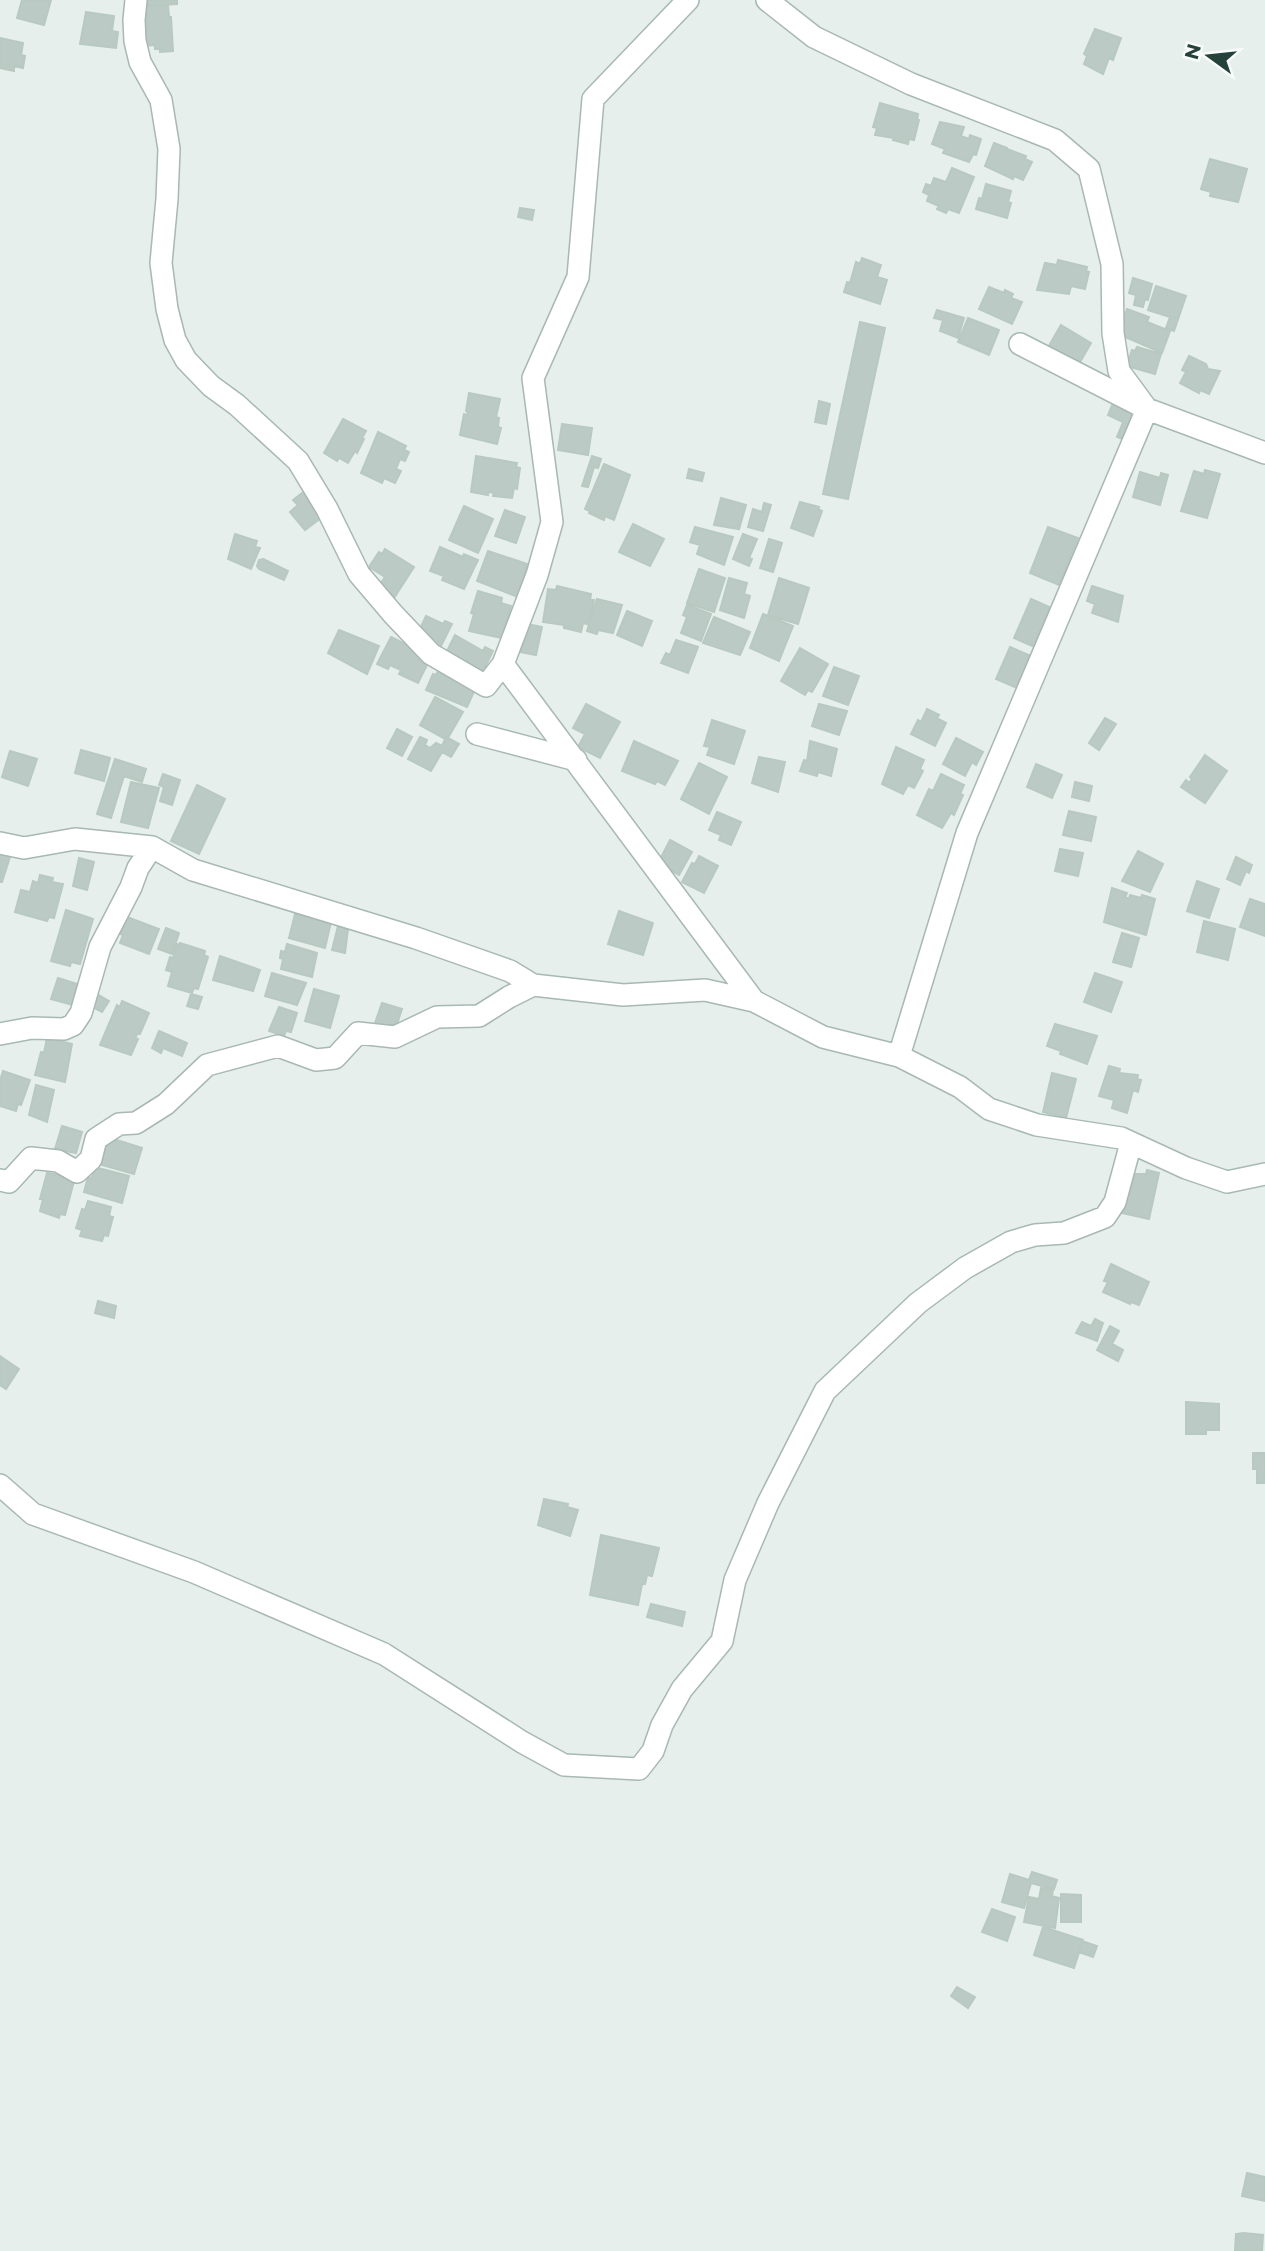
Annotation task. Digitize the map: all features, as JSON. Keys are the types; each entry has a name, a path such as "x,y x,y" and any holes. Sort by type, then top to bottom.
{"street":[{"path":"136,0 135,41 140,62 161,100 169,149 161,263 167,309 175,340 186,360 211,387 237,405 298,461 327,509 359,574 431,654 486,686 503,664 537,575 552,522 533,377 578,277 593,99 688,0"},
{"path":"767,0 814,37 911,84 1055,140 1088,169 1112,264 1113,332 1119,371 1147,409"},
{"path":"1020,344 1147,409 1265,453"},
{"path":"899,1056 967,833 1147,409"},
{"path":"503,664 754,1001"},
{"path":"477,734 576,760"},
{"path":"0,843 24,848 75,839 152,848 193,870 416,938 510,971 533,985 623,995 705,990 754,1001 823,1037 899,1056 960,1087 989,1109 1037,1125 1121,1138 1186,1168 1227,1182 1265,1174"},
{"path":"0,1034 32,1028 64,1030 74,1025 81,1013 100,947 138,868 152,848"},
{"path":"0,1180 9,1182 31,1158 58,1161 77,1172 91,1159 96,1139 119,1124 136,1123 166,1104 207,1065 278,1046 316,1060 335,1058 358,1033 395,1037 437,1017 479,1016 533,985"},
{"path":"0,1485 33,1514 194,1572 384,1654 522,1742 564,1765 639,1769 653,1751 682,1689 722,1641 735,1580 768,1503 825,1391 918,1303 965,1268 1011,1242 1035,1235 1064,1233 1105,1217 1115,1202 1131,1143"}],"building":[{"path":"22,0 51,0 44,25 17,18"},
{"path":"142,0 177,0 177,4 142,6"},
{"path":"168,5 173,51 160,52 160,49 155,49 155,45 144,46 142,18 146,18 145,6"},
{"path":"86,12 114,16 112,31 118,32 116,48 80,44"},
{"path":"1095,29 1121,38 1113,60 1109,58 1103,74 1084,64 1087,56 1084,54"},
{"path":"0,38 23,43 23,68 14,66 14,71 0,68"},
{"path":"880,103 918,114 914,140 909,139 908,144 893,140 894,138 875,135 877,128 873,127"},
{"path":"940,122 964,127 961,136 969,139 970,135 981,139 976,155 973,154 969,162 943,153 945,149 932,144"},
{"path":"994,143 1026,156 1025,159 1032,162 1023,180 1014,176 1013,179 985,166"},
{"path":"1210,159 1247,169 1238,202 1210,196 1211,192 1201,189"},
{"path":"952,168 974,177 959,213 948,209 946,213 937,209 939,206 927,201 929,195 923,192 926,184 931,186 934,178 946,182"},
{"path":"986,184 1011,191 1007,218 976,209"},
{"path":"520,208 534,210 532,220 518,217"},
{"path":"862,258 881,265 877,277 887,280 880,304 844,292 847,282 850,283 856,262 860,264"},
{"path":"1058,260 1087,267 1086,271 1089,272 1085,289 1071,286 1069,294 1037,290 1045,263 1057,265"},
{"path":"1133,278 1152,284 1148,300 1145,299 1143,307 1134,305 1136,295 1129,293"},
{"path":"1156,286 1186,296 1174,331 1166,328 1170,317 1148,310"},
{"path":"989,287 1004,293 1005,290 1013,294 1011,298 1022,302 1012,324 979,309"},
{"path":"1127,309 1149,317 1147,322 1170,331 1162,353 1118,334"},
{"path":"937,310 964,318 958,338 940,331 943,320 934,318"},
{"path":"968,318 999,330 989,355 958,342"},
{"path":"860,322 885,328 848,499 823,494"},
{"path":"1061,325 1091,343 1076,369 1046,351"},
{"path":"1137,347 1161,354 1155,374 1127,366 1132,350 1135,351"},
{"path":"1189,356 1206,364 1208,369 1220,371 1209,394 1200,390 1199,393 1180,383 1186,372 1182,370"},
{"path":"469,393 500,399 496,417 499,418 498,427 501,428 497,444 460,435 464,414 467,415 468,412"},
{"path":"819,401 830,404 826,424 815,422"},
{"path":"1113,403 1140,415 1128,441 1117,437 1123,422 1108,415"},
{"path":"343,419 366,431 357,453 355,451 348,463 339,458 337,461 324,453"},
{"path":"562,424 592,428 588,455 558,450"},
{"path":"378,432 406,446 404,450 409,452 405,461 400,459 396,469 401,471 395,483 384,478 382,483 361,473"},
{"path":"476,456 517,463 516,467 520,468 517,489 514,488 512,498 493,496 494,493 488,492 488,495 471,492"},
{"path":"592,456 601,459 598,468 594,467 588,487 582,486"},
{"path":"604,464 630,475 614,520 605,516 604,520 585,509"},
{"path":"689,469 704,473 702,481 687,478"},
{"path":"1205,470 1220,474 1207,518 1181,511 1194,471 1204,474"},
{"path":"1140,472 1160,478 1161,473 1168,475 1160,505 1133,497"},
{"path":"306,490 326,514 305,530 290,512 298,505 293,500"},
{"path":"721,498 746,505 739,529 714,525"},
{"path":"800,502 819,507 822,511 813,536 791,528"},
{"path":"764,503 771,505 763,531 748,527 753,509 762,512"},
{"path":"464,506 493,519 478,553 449,540"},
{"path":"505,510 525,517 516,543 495,536"},
{"path":"633,524 664,539 650,566 619,552"},
{"path":"695,527 733,537 724,565 697,554 700,545 690,542"},
{"path":"1048,527 1078,538 1059,585 1030,573"},
{"path":"235,534 257,541 255,547 260,548 251,569 228,559"},
{"path":"743,534 757,539 749,558 752,559 749,566 733,559"},
{"path":"769,539 782,543 773,572 760,568"},
{"path":"440,547 478,560 464,589 442,580 444,576 430,571"},
{"path":"385,549 414,567 392,601 376,590 385,577 369,567 379,552 382,554"},
{"path":"488,551 527,564 518,597 477,581"},
{"path":"263,559 288,571 284,580 259,569 259,560"},
{"path":"699,569 725,578 714,612 687,603"},
{"path":"729,578 747,583 744,594 750,596 744,618 720,610"},
{"path":"779,578 809,588 798,624 768,615"},
{"path":"557,586 591,594 590,600 594,600 592,609 581,632 564,628 564,625 543,622 548,589 556,590"},
{"path":"1092,586 1123,596 1118,622 1092,613 1095,604 1087,601"},
{"path":"478,591 502,598 501,603 511,606 502,638 469,631"},
{"path":"597,599 622,605 613,633 598,630 597,634 587,631"},
{"path":"1031,599 1056,610 1039,649 1014,638"},
{"path":"687,605 711,614 701,641 681,633 687,617 683,615"},
{"path":"627,611 652,621 642,646 617,635"},
{"path":"763,614 793,626 779,661 750,648"},
{"path":"426,616 443,624 445,621 452,624 440,648 416,637"},
{"path":"714,617 750,632 740,655 703,643"},
{"path":"527,624 542,627 536,655 520,652"},
{"path":"339,630 379,646 367,674 328,653"},
{"path":"455,635 483,651 485,647 493,651 480,677 444,657"},
{"path":"391,637 431,657 418,683 399,674 401,670 390,665 388,669 377,664"},
{"path":"676,640 698,647 688,673 661,663 666,653 670,655"},
{"path":"1010,647 1038,659 1024,691 996,679"},
{"path":"800,648 828,664 812,692 808,690 805,695 781,681"},
{"path":"441,665 478,683 467,707 426,690 433,674 436,675"},
{"path":"834,667 859,676 848,705 823,696"},
{"path":"435,697 463,712 445,739 420,725"},
{"path":"586,704 620,722 600,758 578,747 585,734 573,728"},
{"path":"819,704 847,711 839,735 812,726"},
{"path":"927,709 939,715 937,718 946,723 935,746 911,734"},
{"path":"1105,718 1116,724 1099,750 1089,743"},
{"path":"712,720 745,731 734,764 707,755 710,747 704,746"},
{"path":"397,729 412,737 402,756 387,748"},
{"path":"420,737 427,740 425,745 430,748 436,743 442,746 446,737 459,744 451,757 442,752 431,771 408,759"},
{"path":"956,738 983,752 976,765 972,762 965,776 943,764"},
{"path":"634,741 678,761 665,785 657,781 655,784 622,771"},
{"path":"810,741 837,749 831,776 818,772 817,776 800,771 804,760 807,761"},
{"path":"896,747 924,760 920,769 923,771 914,788 908,785 903,794 882,784"},
{"path":"81,750 110,758 104,781 75,773"},
{"path":"10,751 37,759 28,786 2,777"},
{"path":"1205,755 1227,771 1205,803 1181,787 1186,780 1189,783 1192,779 1190,777"},
{"path":"759,757 785,762 778,792 752,783"},
{"path":"115,759 146,769 142,782 124,776 111,818 97,814"},
{"path":"699,763 727,777 709,814 681,799"},
{"path":"1036,764 1062,775 1052,798 1027,787"},
{"path":"163,774 180,780 172,805 160,801 164,787 159,785"},
{"path":"941,774 964,785 960,794 963,795 954,815 951,813 942,828 917,815 929,789 933,791"},
{"path":"131,782 159,788 148,828 121,822"},
{"path":"1075,782 1092,786 1089,801 1072,797"},
{"path":"197,785 225,799 199,854 171,841"},
{"path":"1069,811 1096,817 1091,841 1063,835"},
{"path":"717,812 741,822 731,845 719,840 721,835 709,830"},
{"path":"670,840 692,852 679,875 658,863"},
{"path":"1060,849 1083,853 1078,876 1055,871"},
{"path":"1138,851 1163,864 1150,892 1122,881"},
{"path":"0,854 10,857 2,882 0,882"},
{"path":"699,856 718,866 704,893 682,882"},
{"path":"1236,857 1252,865 1240,885 1227,879"},
{"path":"79,858 94,862 87,890 73,886"},
{"path":"40,875 53,878 52,882 63,884 54,918 49,917 47,921 15,912 21,890 30,892 33,881 38,883"},
{"path":"1197,881 1219,889 1209,918 1187,911"},
{"path":"1112,888 1127,893 1125,897 1129,899 1130,895 1141,898 1142,895 1155,899 1146,935 1104,922"},
{"path":"1250,899 1265,904 1265,936 1240,927"},
{"path":"66,910 93,919 80,964 71,962 70,966 51,961"},
{"path":"619,911 653,923 643,955 608,944"},
{"path":"295,914 331,922 325,948 289,938"},
{"path":"127,917 159,929 149,954 120,943 123,935 120,934"},
{"path":"1204,921 1235,929 1228,960 1197,952"},
{"path":"338,926 348,929 345,953 332,950"},
{"path":"166,928 179,933 172,954 158,949"},
{"path":"1122,933 1139,938 1131,967 1113,962"},
{"path":"177,944 205,951 204,955 208,957 198,989 194,988 192,993 168,986 172,972 166,970 170,957 173,958"},
{"path":"287,944 317,953 312,977 281,969 281,951 285,952"},
{"path":"220,956 260,970 253,991 213,980"},
{"path":"272,973 306,983 297,1005 265,996"},
{"path":"1095,973 1122,982 1111,1012 1084,1002"},
{"path":"58,978 80,985 73,1005 51,999"},
{"path":"314,989 339,996 330,1028 305,1021"},
{"path":"97,994 109,1001 102,1012 91,1006"},
{"path":"191,994 202,997 198,1009 187,1006"},
{"path":"122,1001 149,1013 140,1034 135,1038 138,1039 131,1055 100,1045 117,1005 120,1007"},
{"path":"382,1003 402,1009 394,1033 374,1026"},
{"path":"279,1007 297,1013 291,1032 286,1031 284,1036 269,1031"},
{"path":"1055,1024 1097,1036 1087,1064 1047,1046"},
{"path":"159,1031 187,1043 182,1056 163,1048 161,1053 152,1048"},
{"path":"47,1038 72,1044 65,1082 35,1075"},
{"path":"1109,1066 1120,1069 1119,1073 1138,1075 1137,1079 1141,1080 1138,1092 1133,1090 1127,1113 1112,1108 1114,1100 1099,1096"},
{"path":"3,1071 30,1080 16,1111 0,1106 0,1081"},
{"path":"1052,1073 1076,1079 1066,1118 1043,1112"},
{"path":"36,1085 54,1090 47,1122 29,1115"},
{"path":"62,1126 82,1132 76,1153 55,1149"},
{"path":"107,1137 142,1148 134,1174 99,1164"},
{"path":"94,1167 129,1176 122,1203 84,1192 88,1177 92,1178"},
{"path":"1147,1170 1159,1173 1149,1219 1122,1213 1131,1174 1146,1174"},
{"path":"47,1173 75,1177 65,1215 60,1214 59,1218 40,1211 43,1199 40,1199"},
{"path":"88,1201 111,1207 109,1216 113,1217 108,1236 104,1235 102,1241 80,1236 82,1230 76,1228 82,1209 85,1210"},
{"path":"1111,1264 1149,1282 1139,1305 1130,1304 1103,1292"},
{"path":"98,1301 116,1306 114,1318 95,1313"},
{"path":"1095,1319 1103,1323 1097,1341 1076,1333 1082,1322 1091,1326"},
{"path":"1110,1326 1119,1331 1112,1344 1123,1350 1118,1361 1097,1350"},
{"path":"0,1356 19,1369 6,1389 0,1385"},
{"path":"1186,1402 1219,1404 1219,1430 1206,1430 1206,1434 1186,1434"},
{"path":"1253,1453 1265,1453 1265,1483 1257,1483 1257,1469 1253,1469"},
{"path":"544,1499 568,1504 567,1507 578,1510 570,1536 538,1525"},
{"path":"601,1535 659,1548 652,1576 647,1575 645,1584 642,1584 638,1605 590,1595"},
{"path":"651,1604 685,1612 682,1626 647,1617"},
{"path":"1032,1872 1057,1880 1054,1889 1031,1883 1024,1908 1002,1902 1010,1874 1029,1880"},
{"path":"1041,1888 1053,1890 1052,1896 1059,1898 1055,1928 1024,1922 1029,1897 1039,1899"},
{"path":"1061,1894 1081,1895 1081,1922 1061,1922"},
{"path":"992,1909 1015,1917 1007,1941 982,1932"},
{"path":"1043,1927 1083,1940 1074,1968 1034,1955"},
{"path":"1082,1941 1097,1946 1093,1957 1079,1952"},
{"path":"957,1987 975,1997 968,2008 951,1996"},
{"path":"1247,2173 1265,2177 1265,2201 1242,2196"},
{"path":"1236,2234 1263,2235 1262,2251 1235,2251"}]}
